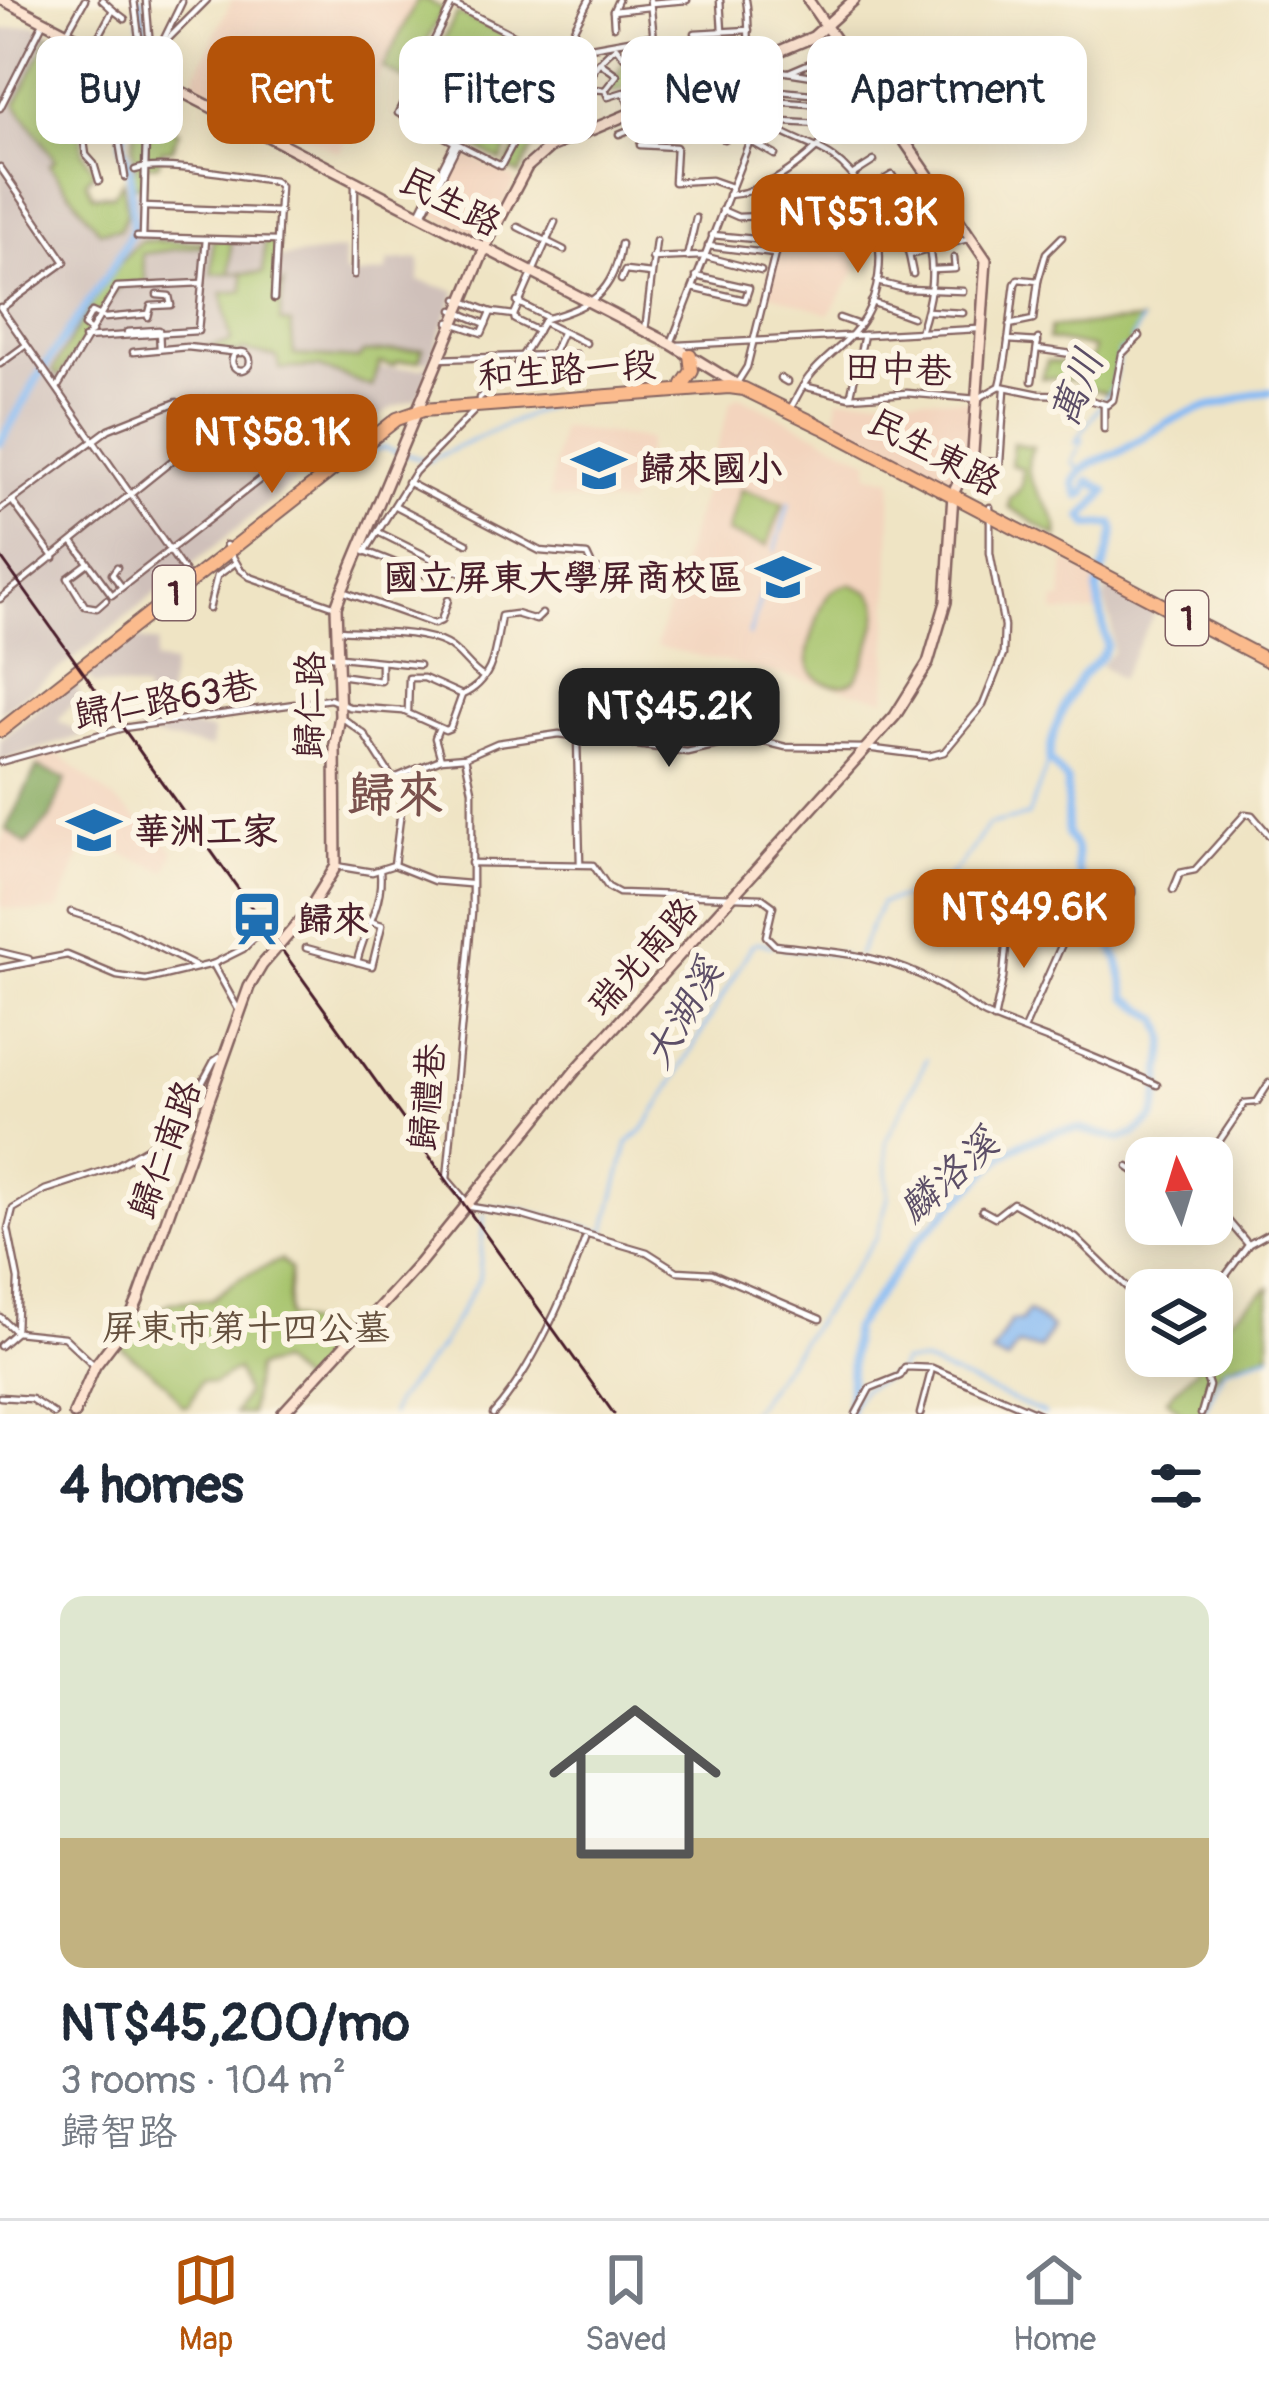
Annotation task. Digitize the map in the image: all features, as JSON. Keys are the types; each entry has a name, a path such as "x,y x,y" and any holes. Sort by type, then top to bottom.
{"main road":[{"path":"683,384 692,371 690,355"},
{"name":"和生路一段","path":"0,727 189,578 230,553 347,452 418,408 683,384 741,386"},
{"name":"和生路一段","path":"479,402 741,386"},
{"name":"民生東路","path":"741,386 954,491 1269,657"}],"street":[{"path":"3,0 73,36"},
{"path":"67,33 85,0"},
{"path":"102,0 125,19"},
{"path":"134,0 139,36"},
{"path":"146,0 150,36"},
{"path":"195,0 205,2"},
{"path":"570,36 587,3 574,0"},
{"path":"614,26 618,0"},
{"path":"613,11 687,0"},
{"path":"720,0 722,32"},
{"path":"746,0 749,36"},
{"path":"808,0 832,36"},
{"name":"歸仁路","path":"783,52 813,37 854,0"},
{"path":"165,36 182,2"},
{"path":"171,36 205,2"},
{"path":"436,36 453,2 517,36"},
{"path":"650,3 652,36"},
{"path":"98,36 113,10"},
{"path":"0,108 44,21"},
{"path":"695,32 749,30"},
{"path":"597,64 616,46 621,53"},
{"path":"783,64 789,72"},
{"path":"789,72 807,64"},
{"path":"597,65 617,75 605,90"},
{"path":"783,71 807,77"},
{"path":"597,90 605,90"},
{"path":"605,90 608,97 621,93"},
{"name":"民生路","path":"183,94 671,344"},
{"name":"歸仁路","path":"336,866 335,744 340,702 336,608 342,591 455,311 532,162 550,147 621,117"},
{"path":"783,130 817,147 852,175 873,215 880,241 877,282 860,325 803,386 791,408"},
{"path":"85,144 99,182"},
{"path":"118,144 124,177"},
{"path":"146,144 140,237 278,241"},
{"path":"420,216 456,144"},
{"path":"459,144 503,165 514,144"},
{"path":"749,144 671,344 982,329"},
{"path":"759,144 775,155"},
{"path":"728,195 770,183 820,144"},
{"path":"906,144 986,260 970,461 954,491"},
{"path":"640,145 676,147 674,182 706,180 731,187"},
{"path":"852,175 874,161"},
{"path":"0,166 65,262 1,308 189,578"},
{"path":"135,170 145,166 274,181 280,186 274,299"},
{"path":"812,201 848,197 892,176 910,200 932,250 932,290 920,332"},
{"path":"818,224 892,211 935,182"},
{"path":"354,275 355,183"},
{"path":"741,386 775,254 777,196 808,193"},
{"path":"144,207 280,212"},
{"path":"722,210 738,217 814,214"},
{"path":"892,211 913,274"},
{"path":"687,257 696,218"},
{"path":"538,332 514,315 555,222"},
{"path":"518,227 564,250"},
{"path":"712,235 777,241"},
{"path":"910,254 972,236"},
{"path":"1038,280 1018,279 1008,326 1034,320 1046,253 1062,237"},
{"path":"88,336 198,331 206,239"},
{"path":"645,331 656,241"},
{"path":"454,586 362,550 396,506 407,482 512,372 546,320 589,302 615,275 621,244"},
{"path":"708,246 775,254"},
{"path":"652,258 704,256 761,271"},
{"path":"933,270 955,269 954,258"},
{"path":"621,280 625,271 651,274"},
{"path":"692,288 745,300 749,288 696,276"},
{"path":"877,282 963,291"},
{"path":"57,388 117,287 202,283"},
{"path":"157,285 158,306"},
{"path":"101,316 148,316 149,308 171,302 168,295 158,296"},
{"path":"517,302 586,344"},
{"path":"871,302 912,317"},
{"path":"455,311 482,333 490,312"},
{"path":"455,311 514,315"},
{"path":"455,311 486,324"},
{"path":"927,311 963,313"},
{"path":"839,318 860,325"},
{"name":"田中巷","path":"803,386 850,397 907,393 977,400 1003,387 1008,326"},
{"path":"127,332 159,330 160,350"},
{"path":"552,355 562,333"},
{"path":"850,397 864,335"},
{"path":"970,461 1000,462 1003,387 1073,394 1104,405 1113,400 1122,355 1140,336"},
{"path":"1008,340 1085,356"},
{"name":"民生東路","path":"671,344 741,386"},
{"path":"1032,381 1038,344"},
{"path":"0,364 26,345"},
{"path":"134,352 187,347 241,353"},
{"path":"438,359 576,354"},
{"path":"0,510 93,439 177,402 198,438"},
{"path":"0,599 239,407 309,404 308,442 112,595 73,542"},
{"path":"1104,405 1104,429"},
{"path":"407,482 540,551 587,555 593,568 610,573"},
{"name":"瑞光南路","path":"282,1414 352,1342 575,1071 916,687 940,632 946,602 954,491"},
{"path":"12,501 54,558"},
{"path":"396,506 467,543"},
{"path":"392,778 442,759 465,758 497,742 546,735 687,752 748,738 786,747 866,748 929,756 944,752 990,693 1001,664 1004,626 989,510"},
{"path":"378,532 473,579"},
{"path":"209,609 217,576 230,553 258,581 336,608"},
{"path":"88,563 68,578 69,584 85,606 97,608 106,600"},
{"path":"116,567 112,574 123,587"},
{"path":"342,591 434,624 441,620 448,599"},
{"path":"462,694 450,728 438,730 408,713 409,678 462,694 472,691 492,668 501,616 516,614 538,620 542,614"},
{"path":"336,629 447,644 482,676"},
{"path":"319,670 321,655 419,665"},
{"path":"339,675 381,681 381,661"},
{"name":"歸仁路63巷","path":"0,762 123,728 330,699 346,706 408,713"},
{"path":"340,716 364,734 405,801 394,865"},
{"path":"438,730 435,738 442,759"},
{"path":"578,737 580,864"},
{"name":"歸禮巷","path":"465,758 472,790 469,960 447,1179 466,1204"},
{"path":"1173,890 1180,873 1195,870 1245,814 1252,815 1269,835"},
{"path":"471,863 580,864 596,866 608,887 619,892 770,900 766,936 776,945 860,953 888,962 939,984 994,1019 1157,1085"},
{"path":"336,866 380,871 394,865 434,881 470,884"},
{"name":"歸仁南路","path":"74,1414 95,1366 128,1323 138,1300 254,976 307,913 336,866"},
{"path":"357,962 380,900 380,871"},
{"path":"1024,1028 1078,908 1132,893 1132,889"},
{"path":"71,912 116,926 195,966"},
{"path":"994,1019 1009,915"},
{"path":"306,948 372,966 382,925 369,921"},
{"path":"0,968 67,955 117,976 146,980 213,964 243,949 262,931"},
{"path":"0,952 31,959"},
{"path":"213,964 240,1013"},
{"path":"0,1346 16,1332 18,1279 8,1229 13,1209 45,1190 112,1168 147,1148 184,1115 214,1061 226,1057"},
{"path":"1222,1137 1245,1103 1257,1102 1269,1083"},
{"path":"982,1210 995,1217 1013,1203 1076,1238 1125,1286"},
{"path":"466,1204 647,1252 677,1271 712,1273 820,1319"},
{"path":"1233,1226 1249,1244"},
{"path":"1230,1269 1249,1244 1269,1233"},
{"path":"494,1414 524,1369 569,1283 586,1237"},
{"path":"0,1317 16,1332 64,1337 95,1366"},
{"path":"856,1414 870,1388 900,1376 904,1367 932,1368 1039,1414"},
{"path":"920,1414 932,1368"},
{"path":"1201,1414 1210,1386 1207,1377"},
{"path":"0,1397 31,1400 54,1414"}],"shaded area":[{"path":"232,0 417,0 375,82 375,36 214,36"},
{"path":"35,25 55,36 36,36 36,144 84,144 96,176 87,184 93,193 114,192 124,179 127,193 144,192 146,232 276,242 278,258 344,250 344,272 352,276 386,272 389,261 420,259 419,281 456,291 430,361 319,369 422,368 434,361 417,399 390,409 336,449 0,713 0,30"},
{"path":"207,51 207,90 195,84"},
{"path":"460,151 516,180 483,241 430,213"},
{"path":"845,221 857,270 829,314 765,292 778,232"},
{"name":"國立屏東大學屏商校區","path":"739,396 869,460 869,475 892,478 886,699 656,646 731,402"},
{"path":"838,398 973,401 971,445 955,485 835,423"},
{"name":"歸來國小","path":"560,427 649,439 638,492 627,505 549,498"},
{"path":"1065,560 1097,577 1098,612 1054,613 1055,600 1062,600"},
{"path":"1109,580 1158,606 1120,680 1101,665 1113,652 1112,624 1104,600"},
{"path":"126,637 158,643 154,661 173,664 162,721 213,731 211,748 137,734 146,690 94,684 83,670"},
{"path":"75,679 80,694 58,720 80,733 91,733 0,761 0,740"},
{"name":"華洲工家","path":"56,752 167,843 174,851 167,871 86,840 58,910 0,907 5,881 0,878 0,844 6,829 26,845 65,780 37,767 39,755"}],"green space":[{"path":"417,0 443,9 430,36 399,36"},
{"path":"457,13 507,36 445,36"},
{"path":"399,36 399,77 383,68"},
{"path":"36,62 36,133 16,104"},
{"path":"621,68 621,90 612,93 610,87"},
{"path":"44,144 82,144 94,172 86,181 93,196 113,195 123,181 127,214 120,229 99,231 49,165 55,160"},
{"path":"133,144 174,144 171,150 162,150 158,165 145,164 144,186 130,186 128,173 136,167"},
{"path":"470,144 510,144 501,161"},
{"path":"518,144 534,144 519,175 506,166"},
{"path":"213,239 231,239 230,273 243,273 212,274"},
{"path":"265,240 278,241 276,290 283,283 280,322 291,324 294,355 358,359 363,353 423,349 419,361 392,366 380,363 372,387 319,367 280,369 277,357 197,348 231,342 222,293 243,291 243,273 263,273"},
{"path":"142,241 203,242 203,246 142,254 146,283 120,285 98,315 94,312 85,322 89,331 58,377 53,371 94,301"},
{"path":"1141,321 1128,347 1119,352 1109,394 1075,380 1042,378 1047,361 1089,367 1094,348 1048,339 1051,327"},
{"path":"1013,443 1033,447 1029,473 1053,515 1057,537 1009,507 1022,477 1022,468 1011,465"},
{"path":"741,489 784,503 767,546 727,533"},
{"path":"851,584 870,593 877,616 857,677 846,684 831,684 813,674 809,647 827,597"},
{"path":"37,767 66,779 50,818 26,845 6,829"},
{"name":"屏東市第十四公墓","path":"281,1260 290,1269 287,1317 340,1333 334,1348 304,1385 279,1362 256,1368 250,1414 234,1414 245,1394 237,1369 213,1384 201,1381 189,1406 182,1406 166,1383 118,1345 144,1316 172,1302 212,1299 240,1278"},
{"path":"1269,1287 1269,1354 1233,1364 1233,1317"},
{"path":"1188,1377 1215,1377 1202,1414 1183,1414 1167,1399"}],"water":[{"path":"1028,1311 1052,1328 1040,1349 1017,1346 1007,1361 992,1354 1011,1321 1021,1321"}],"waterway":[{"path":"0,443 133,230 130,170 122,144 133,82 145,48 139,0"},
{"name":"萬川","path":"1131,341 1141,321"},
{"name":"萬川","path":"1084,472 1072,463 1083,439 1075,443 1112,388 1119,352 1125,348"},
{"name":"麟洛溪","path":"849,1414 853,1329 918,1240 1004,1155 1022,1143 1058,1131 1079,1129 1120,1139 1135,1134 1153,1118 1166,1038 1159,1019 1127,997 1119,962 1095,921 1077,867 1076,849 1067,834 1067,781 1049,760 1065,706 1107,645 1097,590 1115,531 1113,524 1089,525 1083,517 1106,491 1089,481 1079,496 1074,483 1090,464 1178,417 1269,392"},
{"path":"362,454 384,448 428,461 552,404"},
{"path":"781,531 789,503"},
{"path":"775,550 780,534"},
{"path":"749,636 761,596"},
{"name":"大湖溪","path":"858,955 881,903 945,879 988,825 1028,816 1049,760"},
{"name":"大湖溪","path":"486,1207 522,1210 605,1232 628,1143 659,1106 752,945 772,946"},
{"name":"大湖溪","path":"782,948 843,955"},
{"path":"749,1414 876,1238 888,1198 886,1141 927,1059"},
{"name":"大湖溪","path":"391,1414 395,1402 440,1347 479,1279 484,1215"},
{"path":"1204,1411 1225,1368 1269,1355"},
{"path":"851,1407 863,1389 898,1372 902,1362 923,1362 1045,1414"}],"railway":[{"path":"0,556 614,1414"}],"place":[{"name":"歸來國小","path":"599,468"},
{"name":"國立屏東大學屏商校區","path":"783,577"},
{"name":"華洲工家","path":"94,830"},
{"name":"歸來","path":"257,919"}],"district":[{"name":"歸來","path":"395,794"}]}
